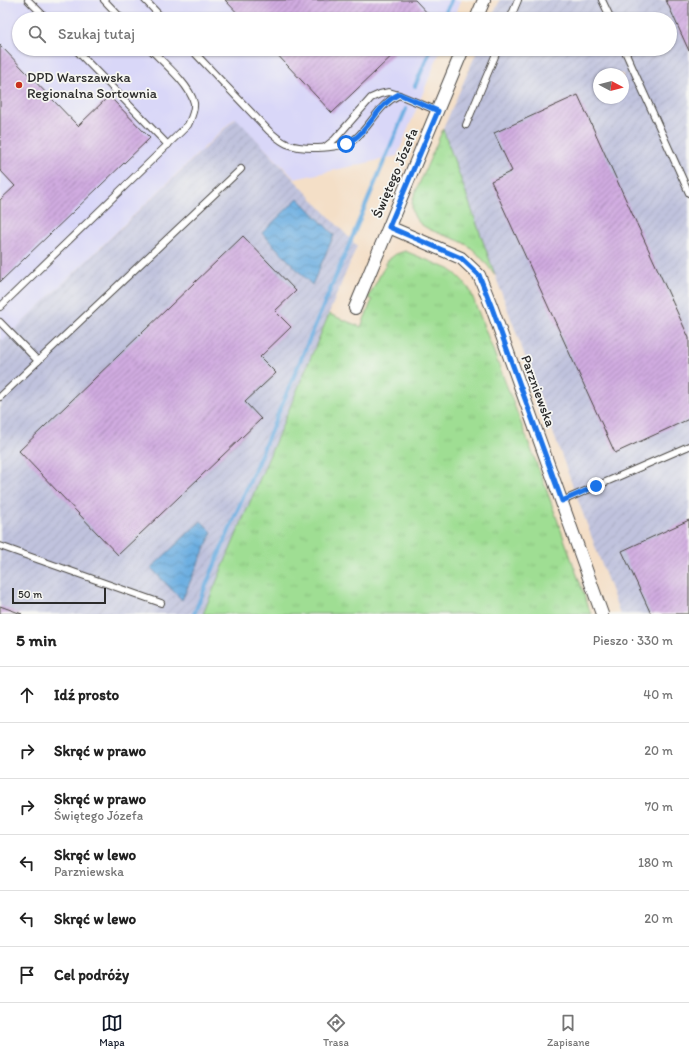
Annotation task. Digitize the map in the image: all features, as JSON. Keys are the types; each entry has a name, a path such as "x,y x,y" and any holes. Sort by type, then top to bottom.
{"street":[{"path":"479,12 484,0"},
{"name":"Świętego Józefa","path":"354,308 460,56"},
{"name":"Parzniewska","path":"389,227 461,258 479,275 602,614"}],"lane":[{"path":"28,0 40,12"},
{"path":"104,0 115,12"},
{"path":"145,0 156,12"},
{"path":"513,12 518,0"},
{"path":"602,0 608,12"},
{"path":"82,56 168,145"},
{"path":"0,307 188,124 193,115 194,104 189,92 182,82 157,56"},
{"path":"198,56 269,131 288,144 298,147 324,148 346,144 354,140 385,103 399,94"},
{"path":"466,124 495,56"},
{"path":"627,56 689,193"},
{"path":"324,148 335,139 372,98 380,94 389,92 399,94 438,111"},
{"path":"0,397 241,170"},
{"path":"0,322 38,361"},
{"path":"562,501 689,446"},
{"path":"0,546 161,603"}],"shaded area":[{"path":"0,0 461,0 456,12 12,12 12,56 438,56 397,156 295,179 235,118 3,341 0,338"},
{"path":"500,0 689,0 689,614 620,614 495,275 443,129 475,56 677,56 677,12 494,12"},
{"path":"236,118 357,246 203,614 0,614 0,338 3,341"}],"green space":[{"path":"443,129 495,275 475,251 467,245 430,229 421,224 415,218 412,209 413,198"},
{"path":"405,251 449,269 462,280 470,290 547,491 591,614 203,614 329,314 361,327 372,300 368,298 388,260 396,254"}],"water":[{"path":"298,198 334,235 312,285 262,233"},
{"path":"201,521 212,532 182,600 151,568"}],"building":[{"path":"225,0 415,0 426,12 236,12"},
{"path":"666,0 689,0 689,51 677,24 677,12 671,12"},
{"path":"0,45 78,126 109,96 150,138 0,282 0,200 15,186 0,170"},
{"path":"279,56 392,56 332,113"},
{"path":"578,95 689,338 689,419 615,453 491,181 512,171 494,133"},
{"path":"243,236 296,291 275,311 291,327 260,357 276,373 245,402 261,419 118,555 19,451"},
{"path":"689,520 689,614 651,614 622,551"},
{"path":"0,606 22,614 0,614"}],"waterway":[{"path":"446,12 451,0"},
{"path":"415,86 428,56"},
{"path":"194,614 406,109"}],"place":[{"name":"DPD Warszawska Regionalna Sortownia","path":"19,85"}],"route":[{"path":"346,144 354,140 361,133 385,103 399,94 438,111 389,227 461,258 479,275 562,501 596,486"}]}
